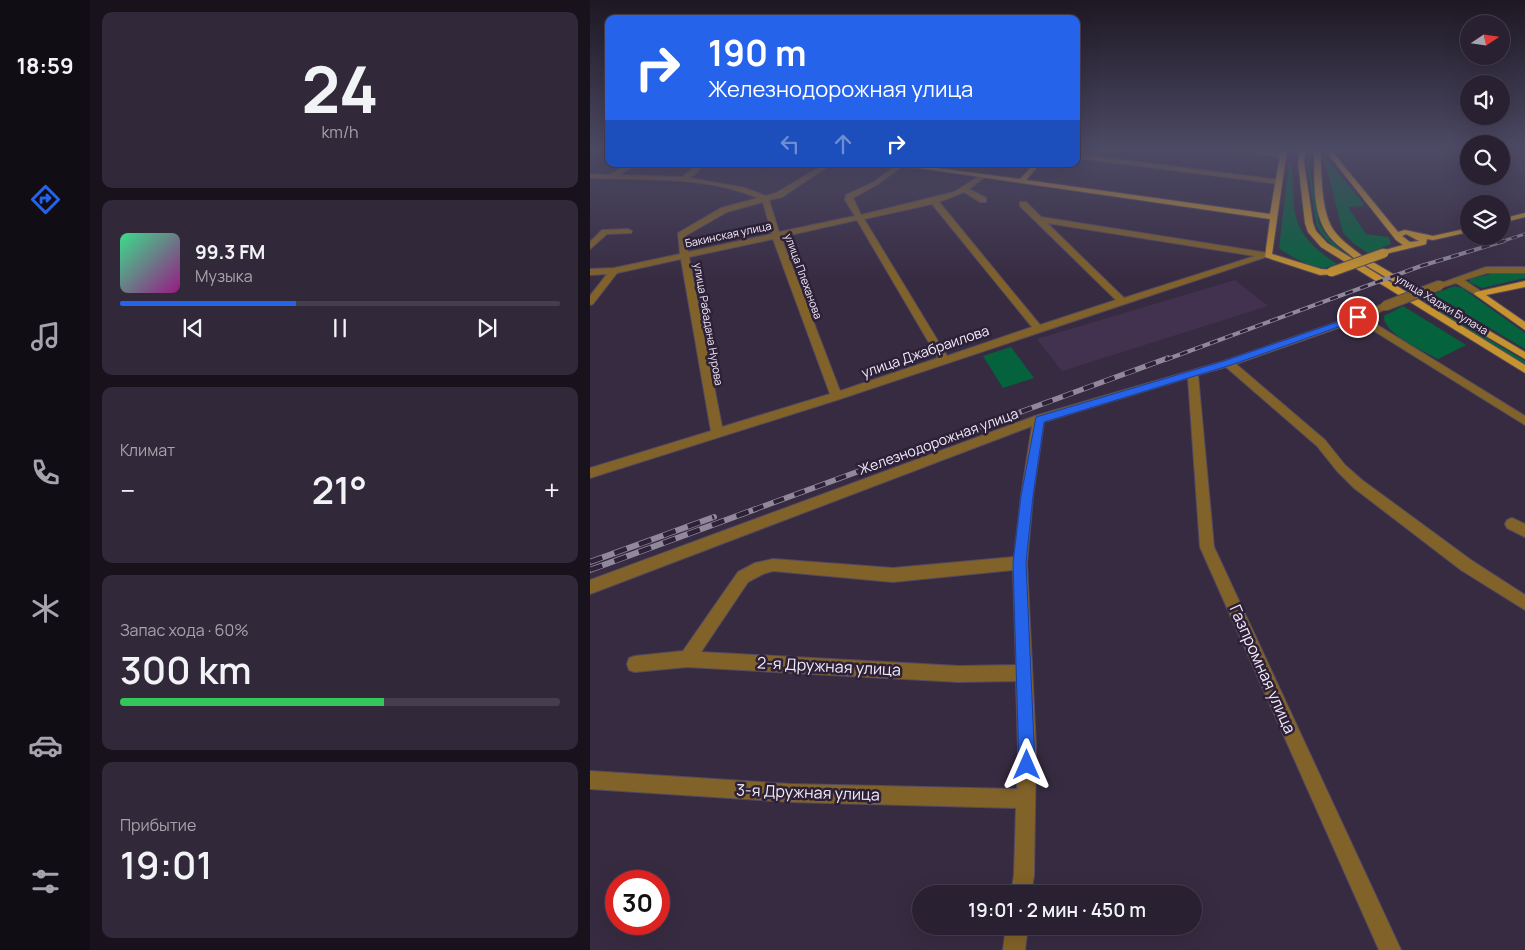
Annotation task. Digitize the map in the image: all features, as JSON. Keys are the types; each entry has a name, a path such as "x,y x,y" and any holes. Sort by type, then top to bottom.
{"main road":[{"path":"1106,193 1275,217"},
{"path":"1278,193 1268,255 1320,272 1331,272 1418,241 1460,232"},
{"name":"улица Хаджи Булача","path":"1301,193 1312,232 1324,245 1346,261 1525,370"},
{"name":"улица Хаджи Булача","path":"1322,193 1324,213 1330,231 1358,257 1525,356"},
{"path":"1363,193 1386,222 1400,235 1418,241 1460,237"},
{"path":"1510,219 1525,215"},
{"path":"1510,224 1525,220"},
{"path":"1395,250 1400,235"},
{"path":"1479,294 1525,284"},
{"path":"1479,294 1525,327"}],"street":[{"path":"752,193 763,198"},
{"name":"улица Рабадана Нурова","path":"717,433 680,235 717,213 782,193"},
{"path":"856,193 849,197 858,218 944,360"},
{"name":"Бакинская улица","path":"590,272 614,271 934,201 958,193"},
{"path":"971,193 983,200"},
{"name":"улица Плеханова","path":"763,198 767,202 776,235 836,396"},
{"path":"934,201 1038,328"},
{"path":"1022,204 1122,300"},
{"path":"1037,219 1268,255"},
{"path":"590,247 605,232 628,231"},
{"name":"улица Джабраилова","path":"590,473 836,396 1122,300 1268,255"},
{"name":"Железнодорожная улица","path":"590,587 1039,419 1228,363 1486,270 1525,270"},
{"path":"590,302 614,271"},
{"path":"1457,279 1479,294"},
{"path":"1358,317 1525,421"},
{"path":"1228,363 1321,443 1341,468 1358,484 1466,565 1525,604"},
{"name":"Газпромная улица","path":"1193,374 1207,547 1390,950"},
{"path":"1022,885 1028,748 1020,563 1027,496 1039,419"},
{"path":"1512,524 1525,531"},
{"path":"687,659 743,578 760,568 773,564 893,575 1020,563"},
{"name":"2-я Дружная улица","path":"635,664 687,659 959,674 1024,673"},
{"name":"3-я Дружная улица","path":"590,780 790,793 1026,799"},
{"path":"1014,950 1016,935"}],"shaded area":[{"path":"1235,280 1268,306 1062,371 1037,339"}],"green space":[{"path":"1285,193 1293,193 1294,209 1302,232 1321,253 1337,264 1320,268 1294,258 1279,248"},
{"path":"1311,193 1314,193 1319,223 1335,245 1348,255 1525,361 1525,365 1345,255 1328,241 1316,224"},
{"path":"1333,193 1355,193 1364,204 1362,206 1348,207 1366,234 1389,237 1391,244 1368,253 1353,243 1343,233"},
{"path":"1491,274 1525,274 1525,278 1482,288 1469,282 1470,279"},
{"path":"1455,286 1462,288 1525,333 1525,349 1433,294"},
{"path":"1403,306 1466,345 1438,359 1405,341 1390,329 1385,322 1384,316"},
{"path":"1011,347 1034,378 1003,388 983,356"}],"railway":[{"path":"1510,239 1525,234"},
{"path":"1165,360 1421,266 1491,245"},
{"path":"753,510 1168,358"},
{"path":"590,570 756,509"},
{"path":"590,562 714,517"}],"route":[{"path":"1027,765 1028,748 1020,563 1027,496 1034,461 1039,419 1228,363 1358,317"}]}
